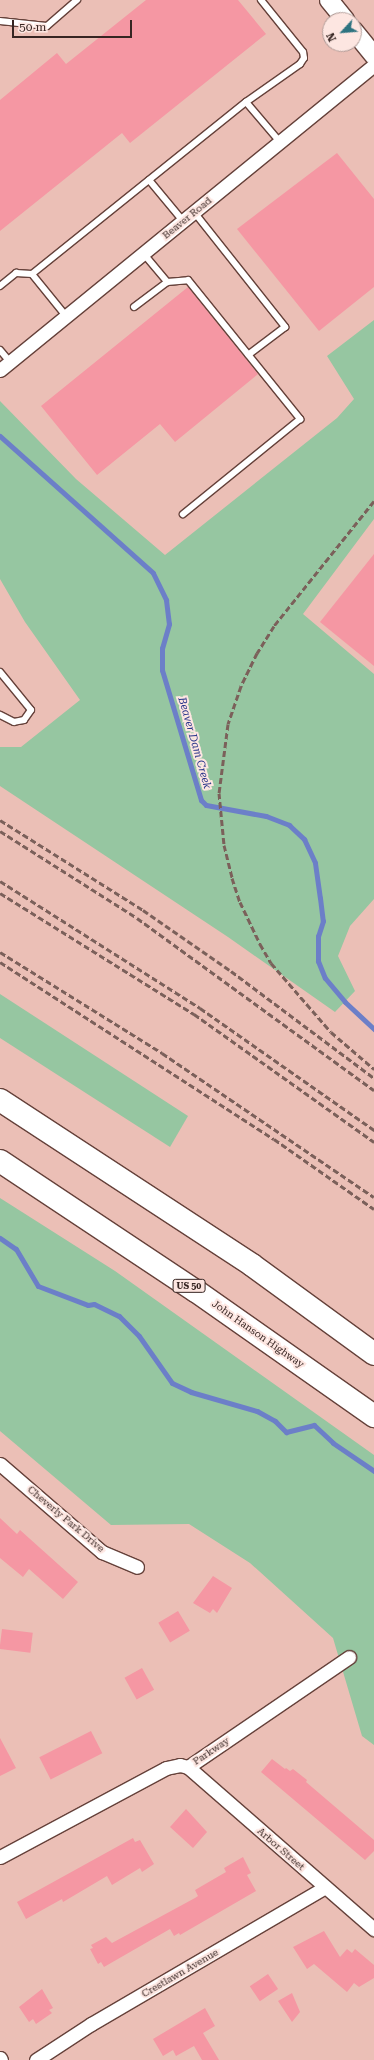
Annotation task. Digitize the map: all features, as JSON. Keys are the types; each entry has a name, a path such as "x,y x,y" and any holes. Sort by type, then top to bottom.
{"highway":[{"path":"0,1100 240,1257 374,1354"},
{"name":"John Hanson Highway","path":"0,1161 196,1290 374,1416"}],"street":[{"path":"329,0 339,12"},
{"path":"362,41 374,56"},
{"name":"Beaver Road","path":"5,366 374,65"},
{"name":"Cheverly Park Drive","path":"0,1464 102,1552 137,1567"},
{"name":"Parkway","path":"0,1857 166,1768 180,1765 188,1767 349,1657"},
{"name":"Arbor Street","path":"188,1767 325,1888 374,1929"},
{"name":"Crestlawn Avenue","path":"36,2060 91,2024 325,1888"}],"lane":[{"path":"0,21 47,26 77,0"},
{"path":"0,286 16,274 32,274 246,102 300,64 304,58 303,52 261,0"},
{"path":"246,102 280,142"},
{"path":"149,180 183,221"},
{"path":"194,212 285,327 248,355"},
{"path":"143,253 166,282"},
{"path":"32,274 66,316"},
{"path":"134,307 166,282 188,280 300,419 183,514"},
{"path":"0,350 5,366"},
{"path":"0,672 30,710 24,720 14,722 0,714"}],"green space":[{"path":"374,320 374,519 303,614 374,674 374,899 350,926 338,956 355,991 335,1012 228,937 0,786 0,747 21,747 80,700 25,622 0,579 0,401 76,479 165,555 337,418 354,399 327,356"},
{"path":"0,994 188,1116 170,1147 0,1038"},
{"path":"0,1198 115,1271 374,1455 374,1745 362,1736 333,1638 250,1563 189,1524 111,1525 0,1431"}],"building":[{"path":"146,0 238,0 266,34 130,143 122,133 0,231 0,100 57,53 66,64"},
{"path":"337,153 374,199 374,287 319,331 237,229"},
{"path":"188,287 258,374 175,442 160,424 97,475 41,406"},
{"path":"374,554 374,666 320,622"},
{"path":"0,1518 17,1534 20,1530 78,1582 63,1599 29,1569 23,1577 0,1558"},
{"path":"213,1576 232,1588 217,1613 213,1609 210,1613 193,1603"},
{"path":"178,1611 190,1631 170,1643 158,1623"},
{"path":"2,1629 33,1633 30,1653 0,1649"},
{"path":"142,1668 154,1690 137,1700 125,1678"},
{"path":"91,1731 102,1753 51,1780 39,1757"},
{"path":"0,1738 16,1768 0,1776"},
{"path":"272,1759 285,1769 286,1768 290,1771 293,1769 307,1780 306,1782 374,1840 374,1851 365,1860 261,1772"},
{"path":"186,1809 207,1832 193,1848 170,1827"},
{"path":"133,1838 135,1842 140,1840 154,1864 142,1872 140,1868 112,1885 107,1876 63,1902 62,1899 26,1919 17,1902"},
{"path":"243,1857 251,1873 247,1875 256,1891 180,1935 179,1933 174,1936 170,1929 104,1967 101,1962 98,1964 90,1949 93,1948 91,1945 106,1937 112,1943 195,1898 198,1896 195,1890 226,1872 224,1868"},
{"path":"324,1931 340,1957 347,1949 352,1953 355,1949 374,1965 374,1978 359,1987 354,1983 347,1992 314,1964 307,1969 293,1947"},
{"path":"268,1974 278,1989 260,2001 250,1986"},
{"path":"42,1989 53,2008 49,2010 52,2013 36,2024 33,2019 29,2022 19,2007"},
{"path":"292,1993 300,2012 292,2022 278,2001"},
{"path":"205,2008 215,2026 203,2033 219,2060 202,2060 194,2046 176,2056 173,2050 163,2056 153,2039"}],"waterway":[{"name":"Beaver Dam Creek","path":"0,436 153,573 166,600 169,624 162,648 162,670 201,800 206,805 266,816 289,825 304,839 315,863 323,921 318,936 318,961 325,978 345,1002 374,1029"},
{"path":"0,1238 16,1249 38,1286 88,1305 94,1304 119,1316 139,1336 172,1383 191,1392 257,1411 275,1421 286,1432 314,1425 333,1443 374,1471"}],"railway":[{"path":"374,501 274,626 257,653 241,686 228,724 219,793 224,845 232,878 240,902 260,944 271,963 331,1032 374,1069"},
{"path":"0,820 143,910 231,971 374,1078"},
{"path":"0,831 137,918 374,1090"},
{"path":"0,881 200,1008 374,1130"},
{"path":"0,893 194,1014 374,1142"},
{"path":"0,952 162,1053 374,1197"},
{"path":"0,962 274,1139 374,1209"}]}
